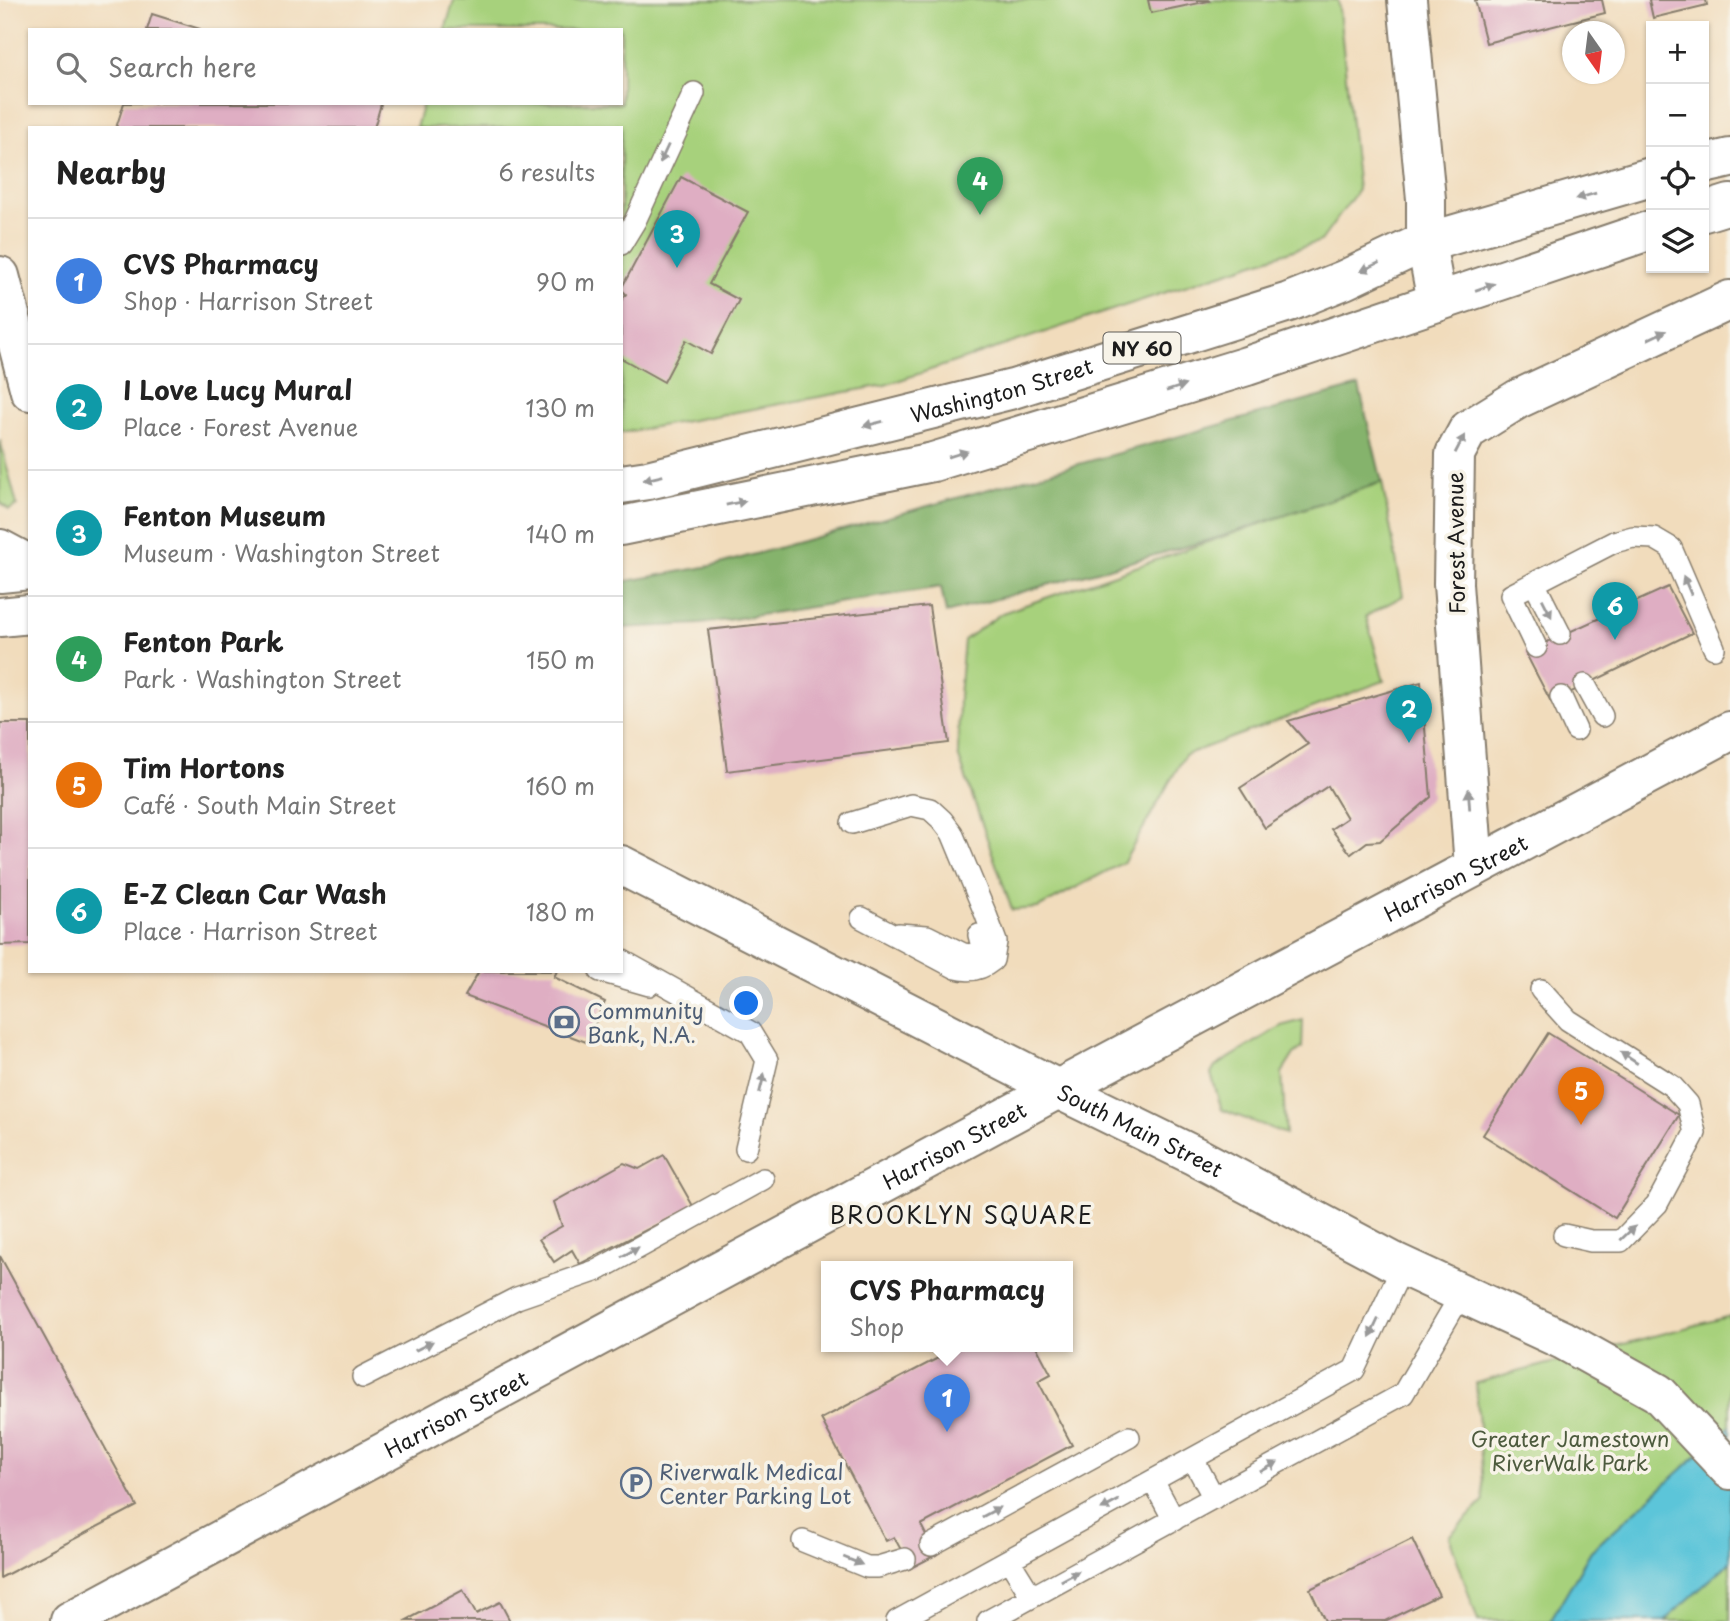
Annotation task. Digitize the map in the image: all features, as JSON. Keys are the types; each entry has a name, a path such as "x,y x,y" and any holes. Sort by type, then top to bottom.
{"main road":[{"path":"1407,0 1426,199 1426,243 1437,302"},
{"path":"1709,163 1730,158"},
{"name":"Washington Street","path":"623,484 648,480 1013,389 1289,302 1426,243 1646,178"},
{"path":"1709,210 1730,204"},
{"name":"NY 60","path":"623,526 933,462 1122,406 1646,232"},
{"path":"0,276 28,383"},
{"name":"Forest Avenue","path":"1474,867 1453,584 1455,454 1468,430 1518,399 1730,300"},
{"path":"0,549 28,564"},
{"path":"0,573 28,570"},
{"path":"0,617 28,614"},
{"name":"Harrison Street","path":"70,1621 1730,731"},
{"name":"South Main Street","path":"623,865 1058,1089 1195,1156 1403,1266 1563,1340 1658,1393 1730,1470"}],"lane":[{"path":"623,241 635,221 694,93"},
{"path":"1536,647 1511,595 1614,542 1633,537 1654,538 1671,548 1714,648"},
{"path":"1534,583 1560,634"},
{"path":"1585,685 1602,716"},
{"path":"1561,697 1576,730"},
{"path":"852,823 911,805 930,809 952,833 996,942 993,960 986,966 966,971 956,968 862,918"},
{"path":"623,961 750,1032 767,1060 746,1149"},
{"path":"607,973 678,993"},
{"path":"1541,990 1568,1020 1672,1086 1688,1104 1695,1133 1657,1204 1621,1241 1591,1241 1564,1235"},
{"path":"363,1377 517,1298 598,1270 763,1179"},
{"path":"897,1621 1354,1370 1403,1266"},
{"path":"988,1621 1403,1394 1462,1293"},
{"path":"931,1545 1129,1437"},
{"path":"1193,1459 1214,1498"},
{"path":"1153,1481 1174,1520"},
{"path":"803,1541 867,1567 878,1567 905,1559"},
{"path":"1009,1560 1032,1597"}],"green space":[{"path":"454,0 1338,0 1358,190 1321,241 885,385 623,433 623,126 417,126 422,105 623,105 623,28 446,28"},
{"path":"1359,386 1382,482 1220,537 946,613 941,587 701,624 623,628 623,582 716,565"},
{"path":"0,440 17,505 9,510 0,502"},
{"path":"1382,482 1403,596 1366,616 1384,681 1185,755 1124,862 1038,908 1012,910 958,755 964,640 1002,613"},
{"path":"1303,1020 1302,1048 1294,1054 1282,1073 1286,1134 1222,1110 1211,1074 1215,1067 1281,1026"},
{"name":"Greater Jamestown RiverWalk Park","path":"1730,1316 1730,1426 1591,1551 1550,1621 1478,1621 1449,1536 1484,1501 1476,1383"},
{"path":"1730,1562 1730,1621 1664,1621"}],"water":[{"path":"1730,1426 1730,1562 1664,1621 1550,1621 1591,1551"}],"building":[{"path":"1148,0 1208,0 1209,1 1151,13"},
{"path":"1475,0 1602,0 1605,13 1562,21 1562,24 1486,43"},
{"path":"1649,0 1706,0 1707,5 1653,18"},
{"path":"152,14 197,28 148,28"},
{"path":"123,105 381,105 375,126 117,126"},
{"path":"681,177 748,212 709,284 739,300 711,354 686,340 664,382 623,359 623,298 626,294 623,285"},
{"path":"1668,587 1692,633 1551,702 1525,652"},
{"path":"929,606 949,743 727,771 708,630"},
{"path":"1421,682 1431,797 1380,841 1367,842 1351,854 1331,829 1347,818 1328,786 1265,828 1240,788 1308,744 1288,721"},
{"path":"0,723 28,723 28,944 0,945"},
{"name":"Community Bank, N.A.","path":"478,973 556,973 554,977 605,1002 586,1042 465,996"},
{"path":"1548,1033 1679,1115 1615,1218 1483,1135"},
{"path":"664,1155 693,1206 580,1264 572,1250 554,1262 539,1239 562,1226 554,1202 624,1163 639,1169"},
{"path":"0,1256 137,1506 0,1578"},
{"path":"940,1352 1039,1352 1051,1374 1038,1381 1072,1445 921,1525 936,1555 911,1568 894,1537 886,1541 821,1419 942,1356"},
{"path":"1412,1539 1439,1595 1385,1621 1325,1621 1310,1589"},
{"path":"463,1590 476,1614 500,1602 510,1621 405,1621"}],"place":[{"name":"Fenton Park","path":"980,215"},
{"name":"Fenton Museum","path":"677,268"},
{"name":"E-Z Clean Car Wash","path":"1615,640"},
{"name":"I Love Lucy Mural","path":"1409,743"},
{"name":"Community Bank, N.A.","path":"564,1022"},
{"name":"Tim Hortons","path":"1581,1125"},
{"name":"CVS Pharmacy","path":"947,1432"},
{"name":"Riverwalk Medical Center Parking Lot","path":"636,1483"}],"district":[{"name":"BROOKLYN SQUARE","path":"962,1214"}]}
